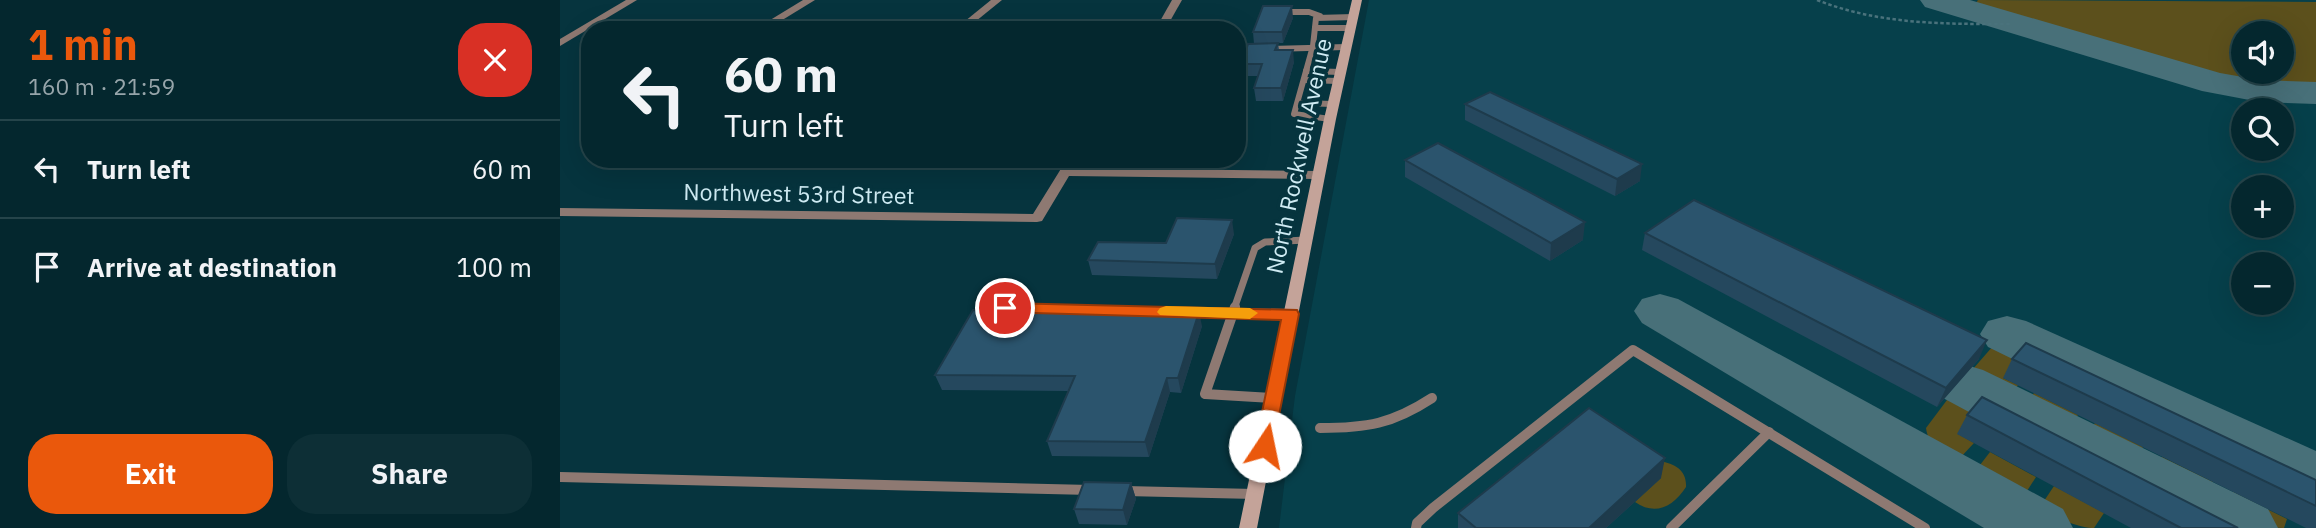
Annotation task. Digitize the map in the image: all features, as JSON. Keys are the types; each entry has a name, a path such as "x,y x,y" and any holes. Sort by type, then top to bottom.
{"main road":[{"name":"North Rockwell Avenue","path":"1248,528 1318,175 1357,0"}],"street":[{"path":"597,21 632,0"},
{"path":"774,21 810,0"},
{"path":"970,21 997,0"},
{"path":"1165,21 1177,0"},
{"path":"560,43 581,30"},
{"path":"1069,168 1067,172 1318,175"},
{"name":"Northwest 53rd Street","path":"560,212 1037,218 1067,172"}],"lane":[{"path":"1276,12 1309,12 1352,22"},
{"path":"1320,16 1316,18 1313,47 1294,114 1330,119"},
{"path":"1315,28 1352,22"},
{"path":"1262,49 1346,47"},
{"path":"1306,71 1340,76"},
{"path":"1304,80 1340,76"},
{"path":"1298,103 1333,104"},
{"path":"1274,398 1205,394 1255,248 1265,242 1306,240"},
{"path":"1005,308 1291,314"},
{"path":"1416,528 1417,523 1433,508 1633,350 1925,528"},
{"path":"1320,428 1359,428 1393,423 1432,398"},
{"path":"1671,528 1769,432"},
{"path":"560,477 1104,490"},
{"path":"1118,491 1255,494"}],"path":[{"path":"1817,0 1861,16 1888,20 2012,24"}],"shaded area":[{"path":"1369,0 2316,0 2316,528 1279,528 1295,396"},
{"path":"1978,0 2316,2 2316,86 2258,84 2294,84 2294,21 2231,21 2231,79 1978,9 1975,4"},
{"path":"2015,345 2060,367 2003,378 2018,385 2012,393 1996,391 1966,377 1993,346"},
{"path":"1956,388 2019,421 1958,434 1974,443 1960,458 1948,455 1933,445 1926,428"},
{"path":"2034,393 2078,415 2072,423 2047,418 2028,401"},
{"path":"2095,423 2143,447 2138,456 2117,453 2105,446 2090,431"},
{"path":"1990,452 2036,477 2027,491 2015,492 1982,473 1980,465"},
{"path":"2162,457 2213,482 2208,492 2186,488 2173,481 2156,465"},
{"path":"1660,461 1671,464 1682,472 1686,487 1675,500 1663,507 1656,509 1642,506 1635,502 1661,478"},
{"path":"2054,486 2104,513 2094,528 2072,524 2051,512 2044,501"},
{"path":"2233,492 2287,519 2284,528 2267,526 2246,518 2228,501"}],"building":[{"path":"1263,6 1292,6 1282,32 1253,32"},
{"path":"1278,43 1275,50 1293,50 1281,88 1254,88 1262,64 1246,64 1248,44"},
{"path":"1490,92 1642,164 1617,179 1465,104"},
{"path":"1438,143 1585,222 1551,243 1405,160"},
{"path":"1694,200 1987,340 1946,388 1645,233"},
{"path":"1177,218 1232,220 1215,264 1088,260 1098,242 1166,243"},
{"path":"973,310 1199,312 1178,378 1167,378 1145,442 1047,441 1075,376 935,375"},
{"path":"2026,343 2316,480 2316,506 2012,359"},
{"path":"1982,397 2238,528 2181,528 1967,415"},
{"path":"1589,408 1665,458 1589,528 1476,528 1458,513"},
{"path":"1084,482 1131,483 1123,510 1074,509"}],"taxiway":[{"path":"1936,0 2215,83 2260,91 2316,93"},
{"path":"1660,311 2040,528"},
{"path":"2007,334 2316,478"},
{"path":"1963,384 2245,528"}],"slow traffic":[{"path":"1166,312 1250,313"}],"route":[{"path":"1005,308 1291,314 1265,446"}]}
